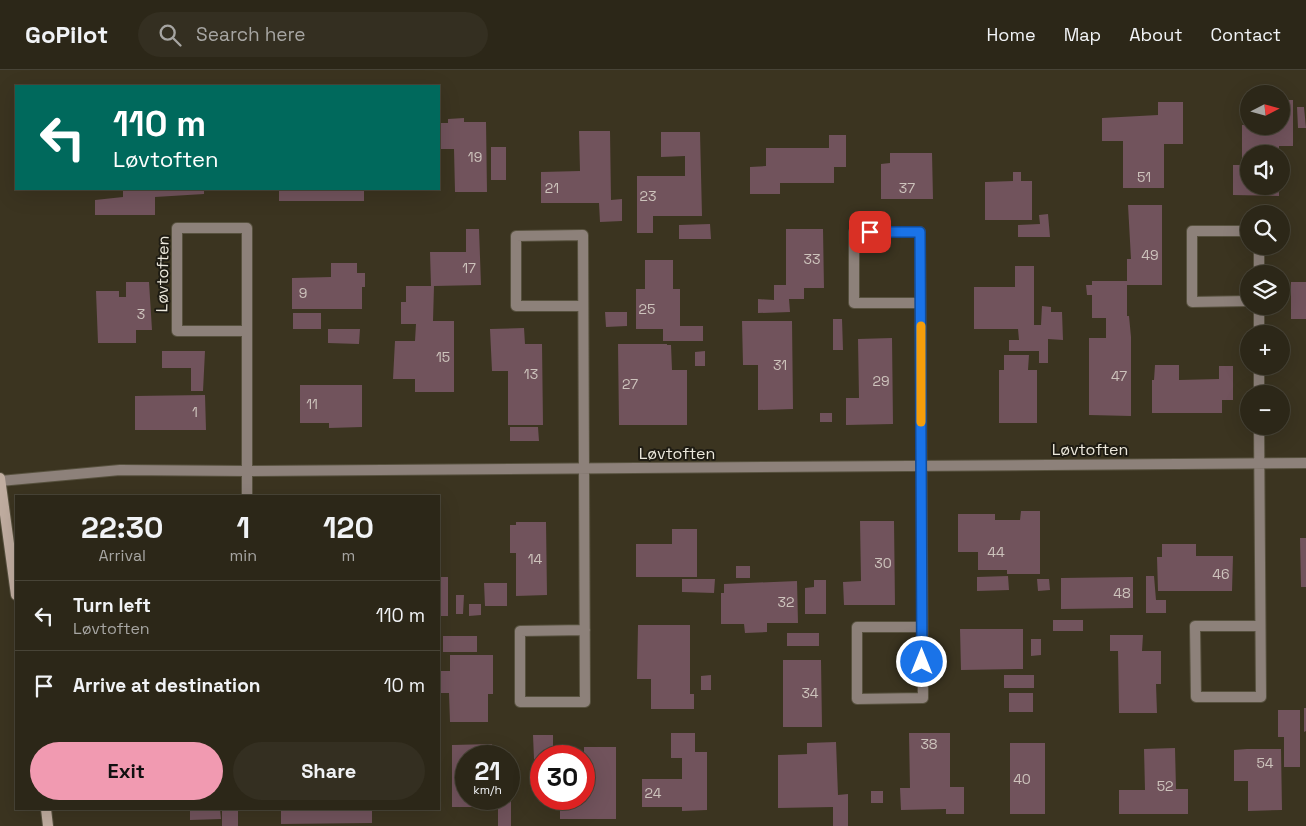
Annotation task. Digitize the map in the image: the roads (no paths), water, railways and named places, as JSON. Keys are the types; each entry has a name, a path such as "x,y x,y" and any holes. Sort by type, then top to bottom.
{"street":[{"name":"Løvtoften","path":"247,331 177,331 177,228 247,228 247,331 247,495"},
{"path":"1240,230 1192,231 1192,302 1240,301"},
{"path":"920,303 854,303 854,232 920,232 923,698 857,698 857,627 922,627"},
{"path":"583,306 516,306 516,236 582,235 583,306 585,702 520,702 520,631 584,630"},
{"path":"1259,435 1261,697 1196,698 1195,626 1260,626"},
{"name":"Løvtoften","path":"0,479 120,470 584,469 1306,462"},
{"path":"0,479 15,589"},
{"path":"46,810 48,826"}]}
